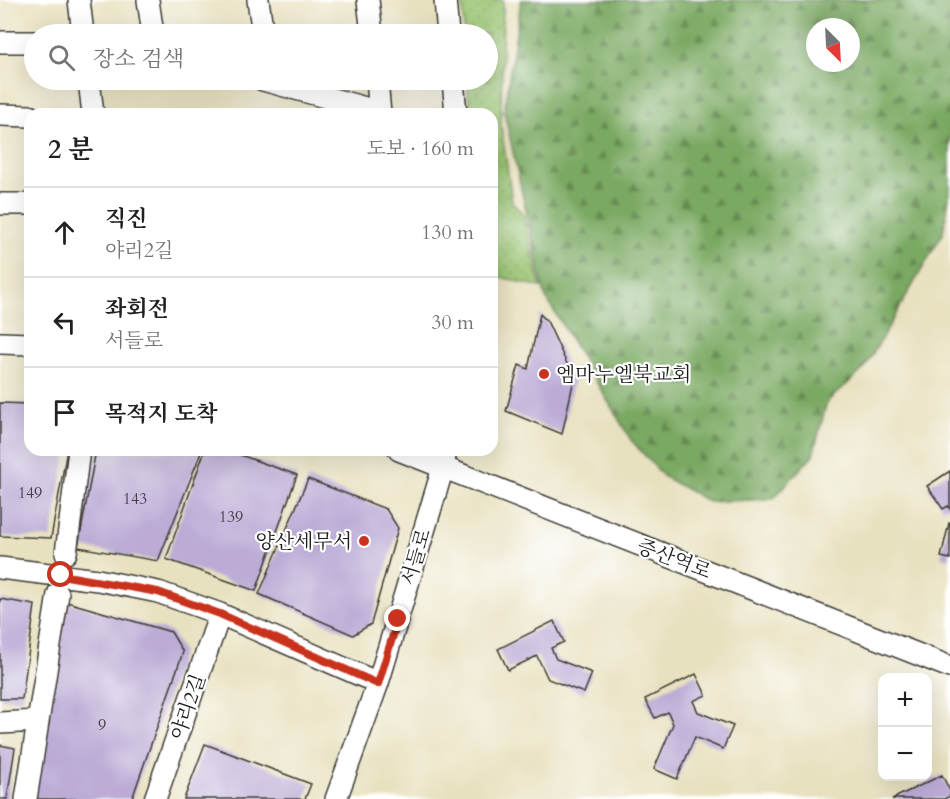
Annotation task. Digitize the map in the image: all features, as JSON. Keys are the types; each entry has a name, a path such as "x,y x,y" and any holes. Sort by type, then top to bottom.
{"street":[{"path":"79,0 82,24"},
{"path":"148,0 152,24"},
{"path":"258,0 261,24"},
{"path":"368,0 371,24"},
{"path":"445,0 447,24"},
{"path":"0,42 24,42"},
{"path":"89,90 92,108"},
{"path":"301,90 363,108"},
{"path":"378,90 380,108"},
{"path":"454,90 455,108"},
{"path":"0,115 24,116"},
{"path":"0,204 24,204"},
{"path":"0,343 24,345"},
{"path":"66,553 78,456"},
{"name":"증산역로","path":"429,456 444,459 950,667"},
{"name":"서들로","path":"336,799 378,684 444,459"},
{"path":"0,568 88,579 158,592 220,614 378,684"},
{"path":"26,799 58,594"},
{"name":"야리2길","path":"155,799 220,614"},
{"path":"0,723 38,721"}],"green space":[{"path":"462,0 503,0 501,124 512,202 523,214 541,287 498,276 498,108 469,108 468,90 498,90 498,24 463,24"},
{"path":"521,0 950,0 950,192 943,233 864,369 827,402 813,455 773,499 709,502 664,477 631,440 545,296 504,112"}],"building":[{"name":"엠마누엘북교회","path":"540,314 547,321 574,379 562,434 506,411 519,365 528,369"},
{"path":"0,403 24,404 24,456 66,456 51,538 0,536"},
{"path":"95,456 200,456 158,561 78,547"},
{"path":"203,456 243,456 297,475 256,591 166,559"},
{"path":"950,471 950,509 948,506 943,509 927,486"},
{"path":"308,479 386,509 398,528 371,624 353,635 259,594"},
{"path":"950,524 950,559 941,557"},
{"path":"0,599 35,605 22,699 0,699"},
{"path":"67,602 171,632 183,652 132,799 33,799"},
{"path":"554,621 564,642 551,648 556,659 592,673 584,693 548,679 537,656 508,670 498,649"},
{"path":"696,674 706,695 693,701 698,712 733,726 723,749 695,737 677,779 654,769 673,724 668,712 655,718 645,699"},
{"path":"205,744 311,784 305,799 184,799"},
{"path":"0,745 15,748 7,799 0,799"},
{"path":"942,775 950,796 944,799 892,799 932,781"}],"place":[{"name":"엠마누엘북교회","path":"544,374"},
{"name":"양산세무서","path":"364,541"}],"route":[{"path":"61,575 158,592 220,614 378,684 398,619"}]}
